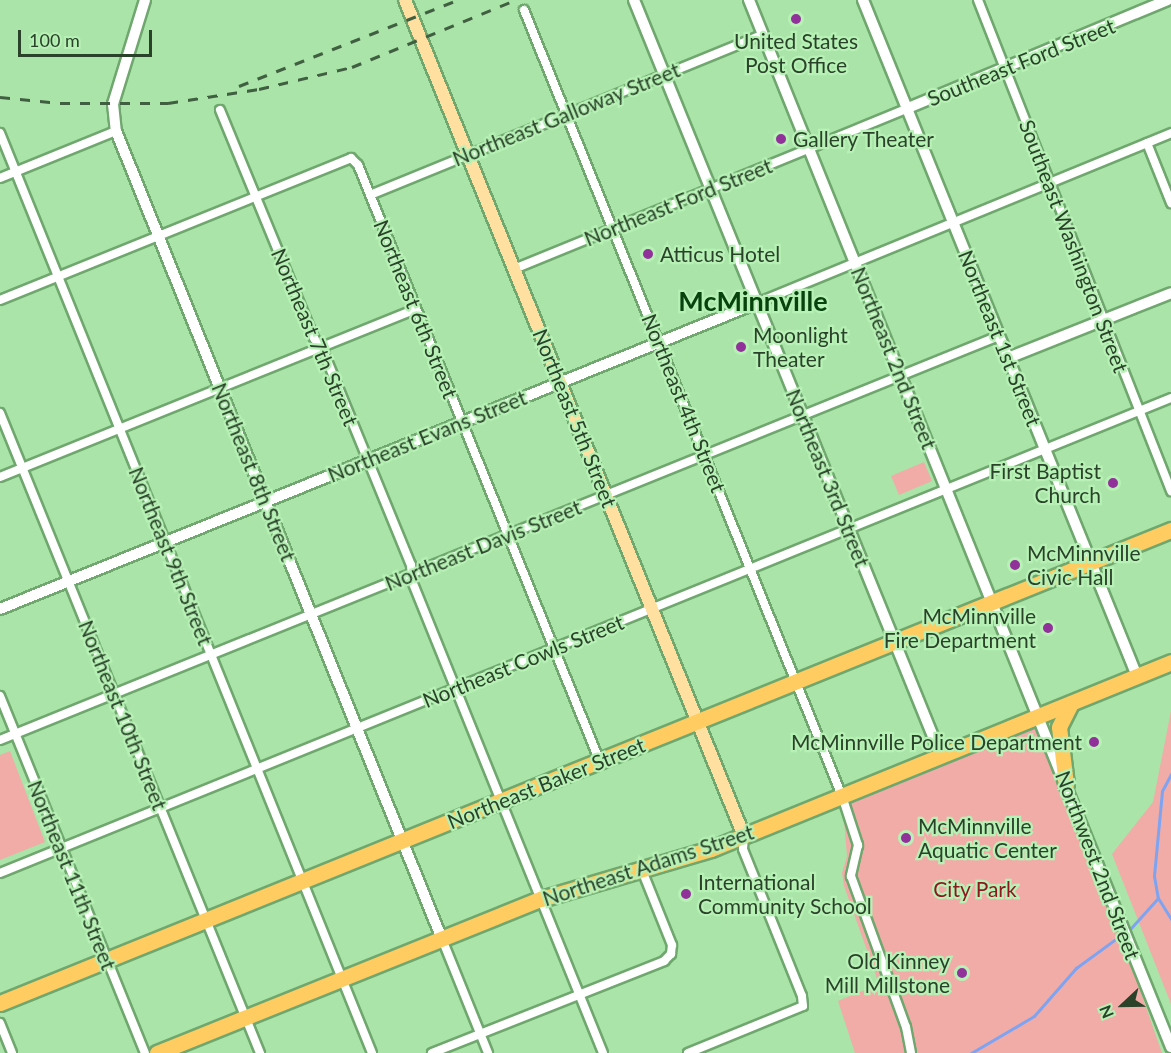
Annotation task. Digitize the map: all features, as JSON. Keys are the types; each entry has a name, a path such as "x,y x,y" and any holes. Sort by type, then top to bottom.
{"highway":[{"name":"Northeast Baker Street","path":"0,1003 698,723 1171,530"},
{"name":"Northeast Adams Street","path":"157,1053 541,899 744,836 1171,662"},
{"path":"1066,784 1059,727 1071,703"}],"main road":[{"name":"Northeast 5th Street","path":"405,0 744,836"}],"street":[{"name":"Northeast 8th Street","path":"146,0 113,104 116,131 442,939"},
{"name":"Northeast 3rd Street","path":"634,0 941,756"},
{"name":"Northeast 2nd Street","path":"749,0 1038,716"},
{"name":"Northeast 1st Street","path":"863,0 1137,676"},
{"name":"Southeast Washington Street","path":"978,0 1052,182 1101,321 1171,491"},
{"name":"Southeast Ford Street","path":"908,108 1167,0"},
{"name":"Northeast 4th Street","path":"525,10 842,796 858,845 851,876 906,1027 911,1053"},
{"name":"Northeast Galloway Street","path":"370,195 763,35"},
{"name":"Northeast Ford Street","path":"514,269 908,108"},
{"name":"Northeast 7th Street","path":"220,110 368,460 456,688 603,1053"},
{"path":"0,178 116,131"},
{"name":"Northeast 9th Street","path":"0,133 372,1053"},
{"name":"Northeast Evans Street","path":"0,609 856,263 1171,133"},
{"path":"1147,142 1171,203"},
{"name":"Northeast 6th Street","path":"255,197 351,158 370,195 600,762"},
{"path":"0,300 255,197"},
{"path":"1008,358 1171,293"},
{"path":"0,477 415,309"},
{"name":"Northeast Davis Street","path":"0,740 999,336"},
{"name":"Northeast Cowls Street","path":"0,873 1171,398"},
{"name":"Northeast 10th Street","path":"0,412 260,1053"},
{"name":"Northeast 11th Street","path":"0,696 145,1053"},
{"name":"Northwest 2nd Street","path":"1038,716 1171,1046"},
{"path":"688,1053 803,1006 802,996 743,849 744,836"},
{"path":"432,1053 664,962 671,954 672,945 641,868"},
{"path":"442,939 488,1053"},
{"path":"0,1023 12,1053"}],"green space":[{"path":"924,462 932,481 899,495 891,476"},
{"path":"1171,711 1171,1004 1112,854 1153,802"},
{"name":"City Park","path":"1038,716 1085,833 1162,1053 855,1053 838,1001 879,984 844,886 842,873 847,856 842,796"},
{"path":"10,751 45,842 0,860 0,755"}],"waterway":[{"path":"1171,774 1162,791 1154,876 1158,898 1171,919"},
{"path":"1131,928 1158,898"},
{"path":"971,1053 1034,1016 1076,968 1117,938"}],"railway":[{"path":"239,86 457,0"},
{"path":"0,97 60,103 168,103 259,89 352,67 515,0"}],"place":[{"name":"United States Post Office","path":"796,19"},
{"name":"Gallery Theater","path":"781,139"},
{"name":"Atticus Hotel","path":"648,254"},
{"name":"Moonlight Theater","path":"741,347"},
{"name":"First Baptist Church","path":"1113,483"},
{"name":"McMinnville Civic Hall","path":"1015,565"},
{"name":"McMinnville Fire Department","path":"1048,628"},
{"name":"McMinnville Police Department","path":"1094,742"},
{"name":"McMinnville Aquatic Center","path":"906,838"},
{"name":"International Community School","path":"686,894"},
{"name":"Old Kinney Mill Millstone","path":"962,973"}],"district":[{"name":"McMinnville","path":"753,301"}]}
